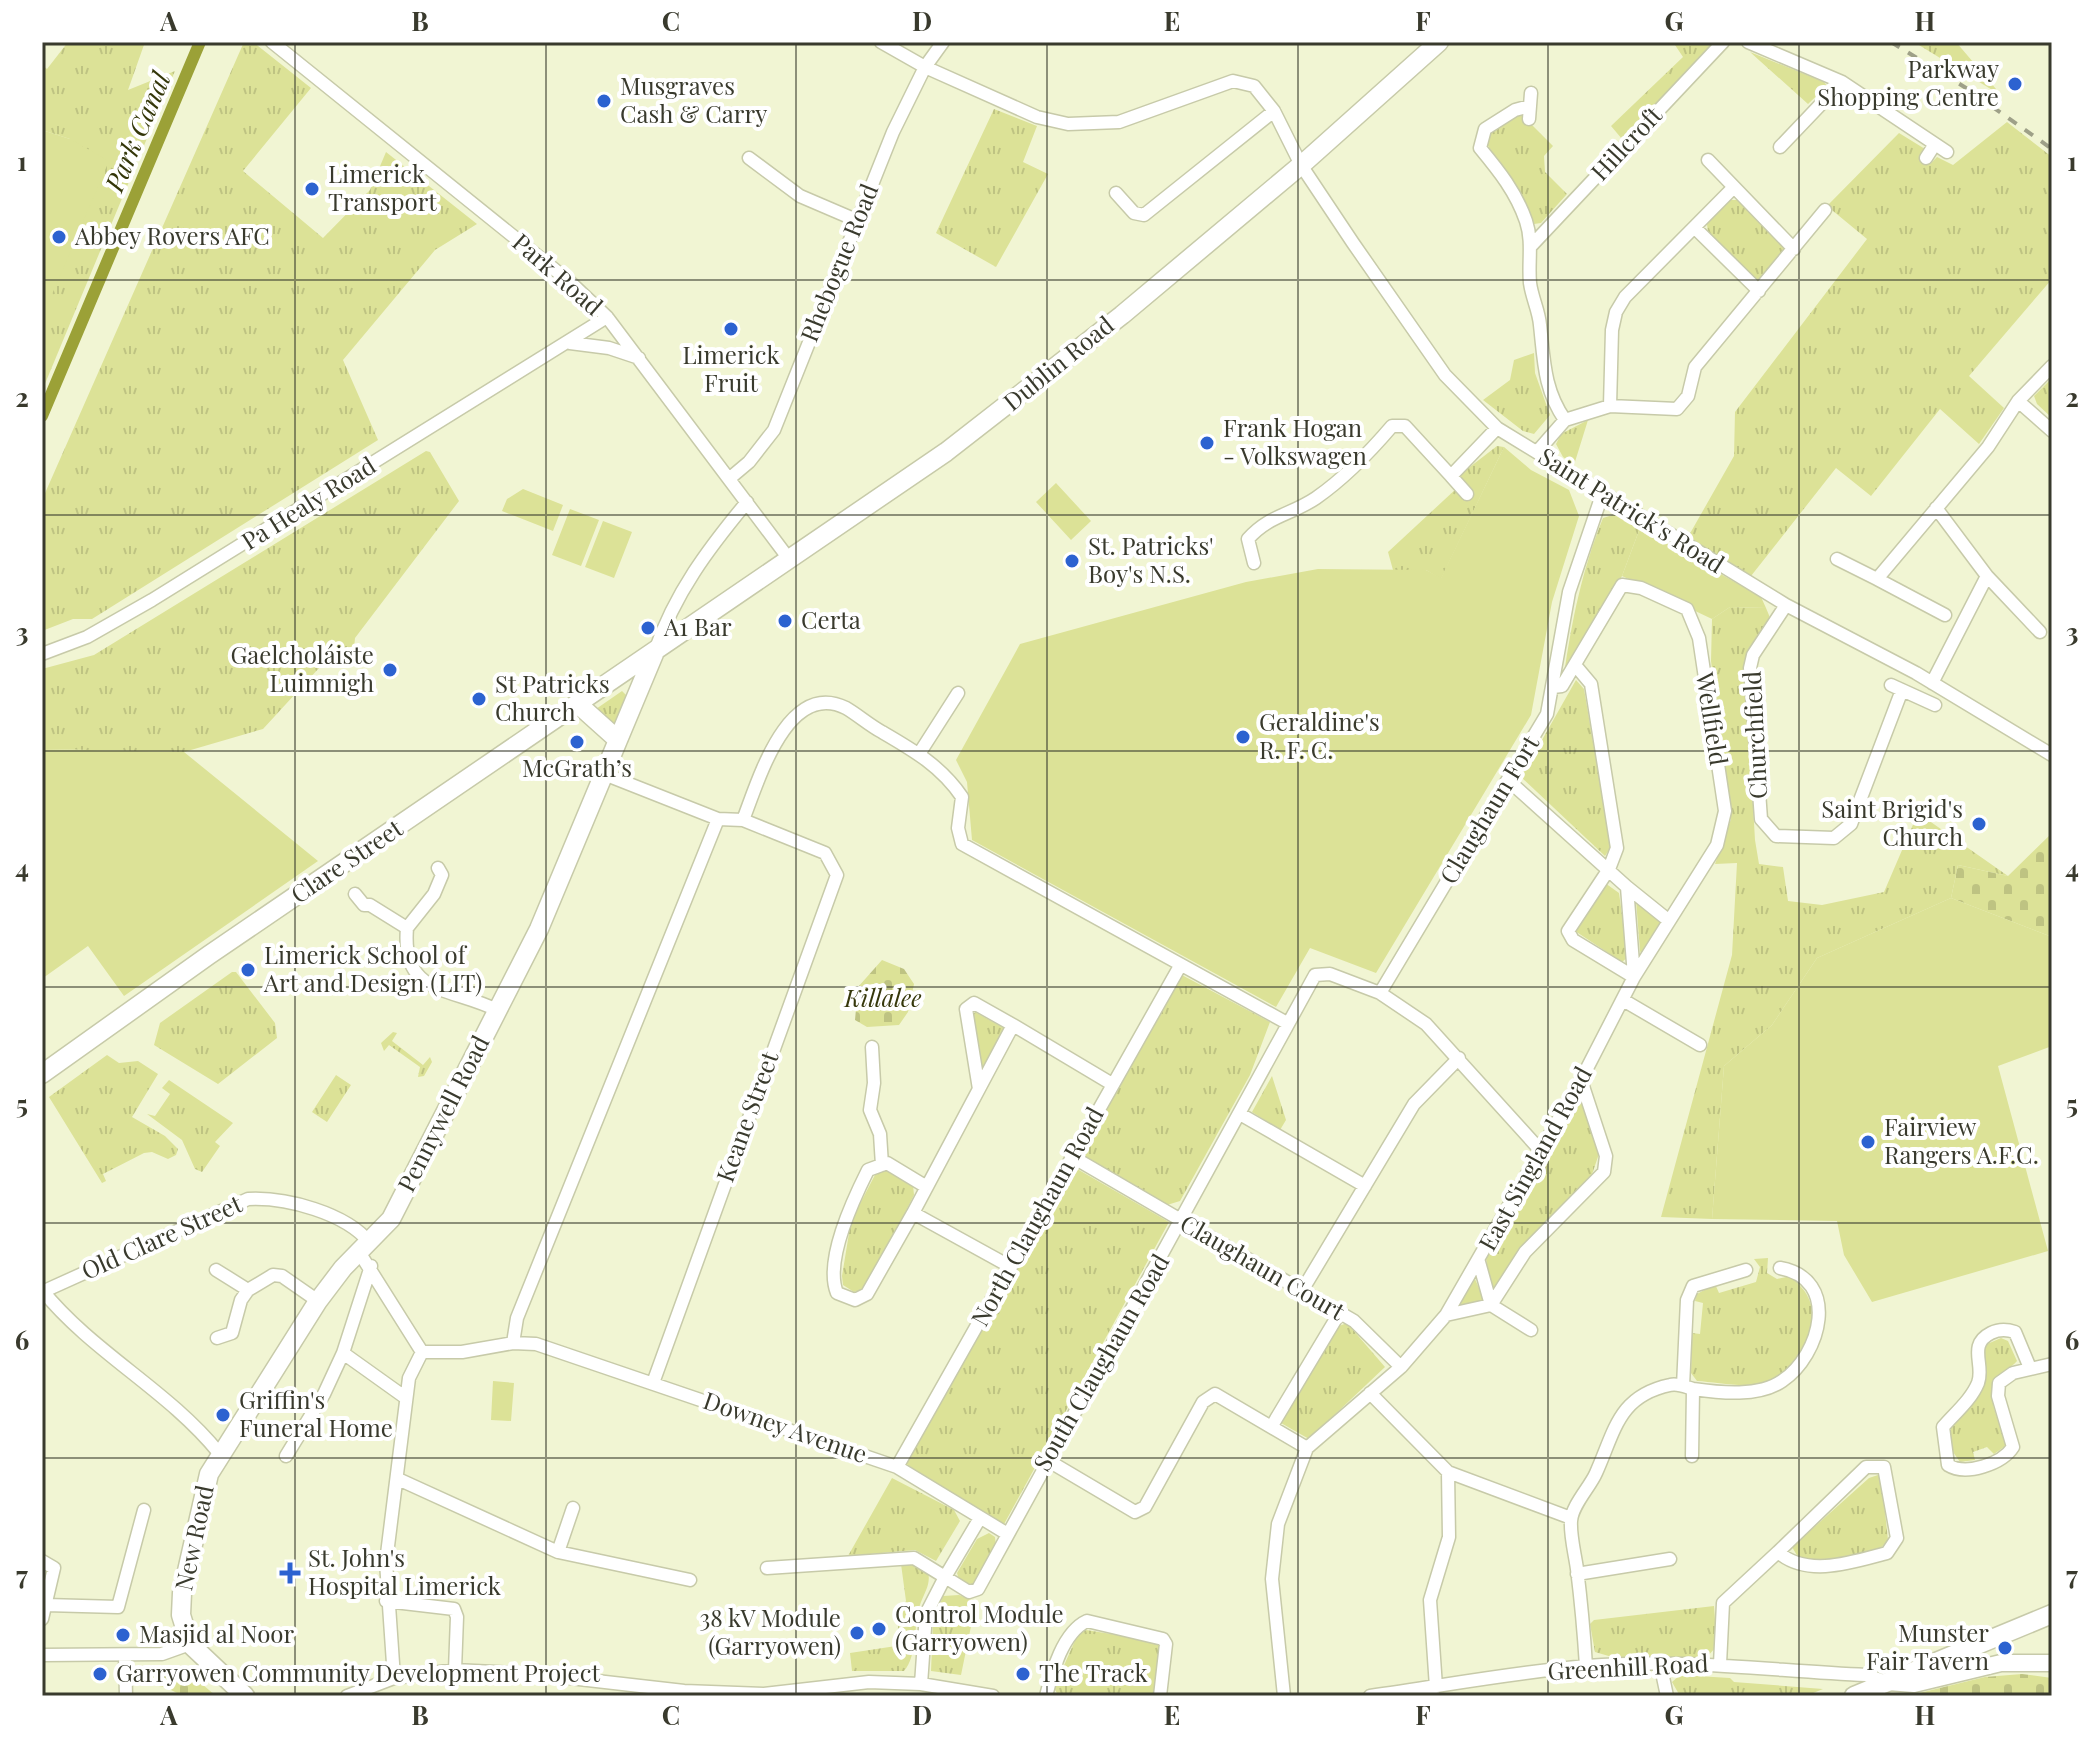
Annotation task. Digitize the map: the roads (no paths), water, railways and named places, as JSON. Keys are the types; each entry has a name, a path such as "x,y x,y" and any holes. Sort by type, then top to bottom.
{"main road":[{"name":"Dublin Road","path":"654,654 946,452 1027,391 1301,165 1439,42"},
{"name":"Clare Street","path":"42,1074 209,955 654,654"},
{"name":"Pennywell Road","path":"219,1453 318,1301 367,1254 391,1219 539,929 654,654"},
{"path":"579,705 618,740"},
{"name":"New Road","path":"190,1644 181,1615 182,1593 209,1474 219,1453"},
{"path":"1858,1694 2052,1614"},
{"path":"190,1644 245,1696"}],"street":[{"name":"Park Road","path":"272,42 570,282 607,317 789,559"},
{"name":"Saint Patrick's Road","path":"881,42 925,67 1037,117 1068,124 1119,122 1233,81 1254,86 1274,111 1301,165 1445,375 1497,428 1786,605 1932,683 2052,755"},
{"name":"Rhebogue Road","path":"730,478 749,462 774,430 856,220 925,67 943,42"},
{"name":"Hillcroft","path":"1531,246 1723,42"},
{"path":"1748,42 1842,82 1947,152"},
{"path":"1780,147 1842,82"},
{"path":"1530,106 1515,110 1485,129 1480,148 1512,188 1531,246 1530,280 1540,322 1542,364 1552,401 1565,420"},
{"path":"1116,193 1134,213 1144,215 1274,111"},
{"path":"1926,158 1935,144"},
{"path":"749,158 800,196 856,220"},
{"path":"1708,160 1794,249"},
{"path":"1610,406 1616,312 1625,297 1734,187"},
{"path":"1537,452 1565,420 1610,406 1677,409 1688,396 1695,367 1825,210"},
{"path":"1695,228 1759,291"},
{"name":"Pa Healy Road","path":"48,652 87,637 152,600 570,343 607,317"},
{"path":"570,343 609,348 639,358"},
{"path":"1877,579 1988,447 2018,401 2052,366"},
{"path":"2018,401 2052,431"},
{"path":"1254,563 1248,539 1263,522 1313,500 1358,465 1392,426 1405,426 1467,494"},
{"path":"1451,476 1497,428"},
{"name":"Claughaun Fort","path":"1380,993 1547,714 1569,592 1602,495"},
{"path":"654,654 682,588 703,555 747,502"},
{"path":"1936,508 1987,576 2040,632"},
{"path":"1837,559 1945,615"},
{"path":"1932,683 1987,576"},
{"name":"Wellfield","path":"1553,687 1562,686 1622,585 1641,588 1687,609 1699,638 1725,811 1717,845 1668,920 1623,1000"},
{"name":"Churchfield","path":"1786,605 1753,655 1750,668 1761,819 1768,831 1776,836 1834,838 1851,824 1897,687 1935,705"},
{"path":"1575,665 1591,684 1617,848 1609,869 1568,931 1573,940 1634,977"},
{"path":"919,754 958,693"},
{"path":"604,774 718,819 743,820 782,730 799,711 821,703 844,707 948,776 962,797 958,828 962,844 1287,1023 1315,975 1330,974 1380,993 1426,1024 1541,1151"},
{"path":"1509,781 1668,920"},
{"path":"513,1343 517,1318 718,819"},
{"name":"Keane Street","path":"653,1383 837,875 825,853 743,820"},
{"path":"438,868 442,875 434,894 407,928 405,948 415,973 439,989 477,1000 497,1010"},
{"path":"1627,887 1634,977"},
{"path":"355,894 364,905 370,905 407,928"},
{"name":"North Claughaun Road","path":"897,1467 1180,966"},
{"path":"1623,1000 1700,1045"},
{"name":"East Singland Road","path":"1446,1315 1479,1262 1623,1000"},
{"path":"979,1089 966,1009 974,1003 1112,1084"},
{"name":"South Claughaun Road","path":"945,1577 969,1592 978,1589 1006,1533 1182,1222 1287,1023"},
{"path":"925,1186 887,1163 868,1170 843,1220 832,1281 837,1293 855,1300 867,1294 1013,1025"},
{"path":"872,1047 874,1083 870,1110 880,1134 882,1165"},
{"path":"1303,1289 1414,1104 1459,1058"},
{"path":"1284,1696 1272,1579 1278,1524 1307,1448 1401,1367 1446,1315 1491,1305 1525,1252 1604,1172 1606,1156 1581,1080"},
{"path":"1240,1114 1365,1186"},
{"name":"Claughaun Court","path":"1071,1156 1340,1312 1401,1367"},
{"name":"Old Clare Street","path":"42,1291 248,1199 264,1198 311,1210 355,1228 367,1254"},
{"path":"913,1213 1011,1267"},
{"path":"367,1254 422,1352 413,1364 406,1398 386,1562 386,1601 394,1678"},
{"path":"286,1456 324,1394 343,1353 367,1254"},
{"path":"1479,1262 1491,1305 1531,1330"},
{"path":"1586,1666 1571,1518 1596,1473 1611,1430 1634,1400 1671,1384 1756,1392 1771,1388 1802,1363 1818,1324 1819,1307 1807,1281 1797,1271 1780,1268"},
{"path":"216,1270 248,1290"},
{"path":"1692,1456 1687,1300 1693,1286 1746,1270"},
{"path":"217,1338 232,1333 241,1300 248,1290 273,1275 282,1276 318,1301"},
{"path":"42,1291 71,1324 170,1404 219,1453"},
{"path":"1273,1424 1340,1312"},
{"path":"2030,1368 2015,1332 1993,1332 1980,1341 1976,1355 1980,1378 1973,1394 1943,1427 1948,1465 1969,1470 2009,1454 2013,1447 1998,1396 1999,1383 2030,1368 2052,1364"},
{"name":"Downey Avenue","path":"422,1352 462,1352 513,1343 536,1344 897,1467 1006,1533"},
{"path":"343,1353 406,1398"},
{"path":"1370,1393 1448,1472 1571,1518"},
{"path":"1047,1460 1135,1512 1145,1507 1208,1396 1215,1394 1273,1424 1307,1448"},
{"path":"1720,1664 1723,1603 1866,1467 1884,1467 1897,1538 1887,1553 1849,1564 1822,1566 1791,1564 1778,1552"},
{"path":"1436,1687 1430,1600 1449,1537 1448,1472"},
{"path":"398,1479 558,1552 690,1580"},
{"path":"558,1552 573,1508"},
{"path":"45,1562 54,1568 44,1612 118,1607 144,1510"},
{"path":"921,1684 926,1614 980,1518"},
{"path":"767,1568 914,1558 945,1577"},
{"path":"1577,1574 1670,1559"},
{"path":"386,1601 454,1609 457,1617 455,1670"},
{"path":"1046,1696 1051,1674 1075,1628 1087,1621 1163,1639 1166,1644 1160,1696"},
{"path":"42,1655 162,1654 190,1644"},
{"path":"125,1656 126,1696"},
{"path":"1660,1663 1667,1696"},
{"name":"Greenhill Road","path":"1370,1696 1586,1666 1660,1663 1720,1664 1866,1675 1886,1682"},
{"path":"1886,1682 1914,1684 1972,1668 2052,1663"},
{"path":"347,1696 394,1678 455,1670 535,1674 649,1692 764,1694 869,1682 921,1684 993,1696"}],"waterway":[{"name":"Park Canal","path":"42,416 200,42"}],"railway":[{"path":"1891,42 1966,88 2052,149"}],"place":[{"name":"Parkway Shopping Centre","path":"2015,84"},
{"name":"Musgraves Cash & Carry","path":"604,101"},
{"name":"Limerick Transport","path":"312,189"},
{"name":"Abbey Rovers AFC","path":"59,237"},
{"name":"Limerick Fruit","path":"731,329"},
{"name":"Frank Hogan - Volkswagen","path":"1207,443"},
{"name":"St. Patricks' Boy's N.S.","path":"1072,561"},
{"name":"Certa","path":"785,621"},
{"name":"A1 Bar","path":"648,628"},
{"name":"Gaelcholáiste Luimnigh","path":"390,670"},
{"name":"St Patricks Church","path":"479,699"},
{"name":"Geraldine's R. F. C.","path":"1243,737"},
{"name":"McGrath’s","path":"577,742"},
{"name":"Saint Brigid's Church","path":"1979,824"},
{"name":"Limerick School of Art and Design (LIT)","path":"248,970"},
{"name":"Fairview Rangers A.F.C.","path":"1868,1142"},
{"name":"Griffin's Funeral Home","path":"223,1415"},
{"name":"St. John's Hospital Limerick","path":"290,1573"},
{"name":"Control Module (Garryowen)","path":"879,1629"},
{"name":"38 kV Module (Garryowen)","path":"857,1633"},
{"name":"Masjid al Noor","path":"123,1635"},
{"name":"Munster Fair Tavern","path":"2005,1648"},
{"name":"Garryowen Community Development Project","path":"100,1674"},
{"name":"The Track","path":"1023,1674"}],"park label":[{"name":"Killalee","path":"883,999"}]}
